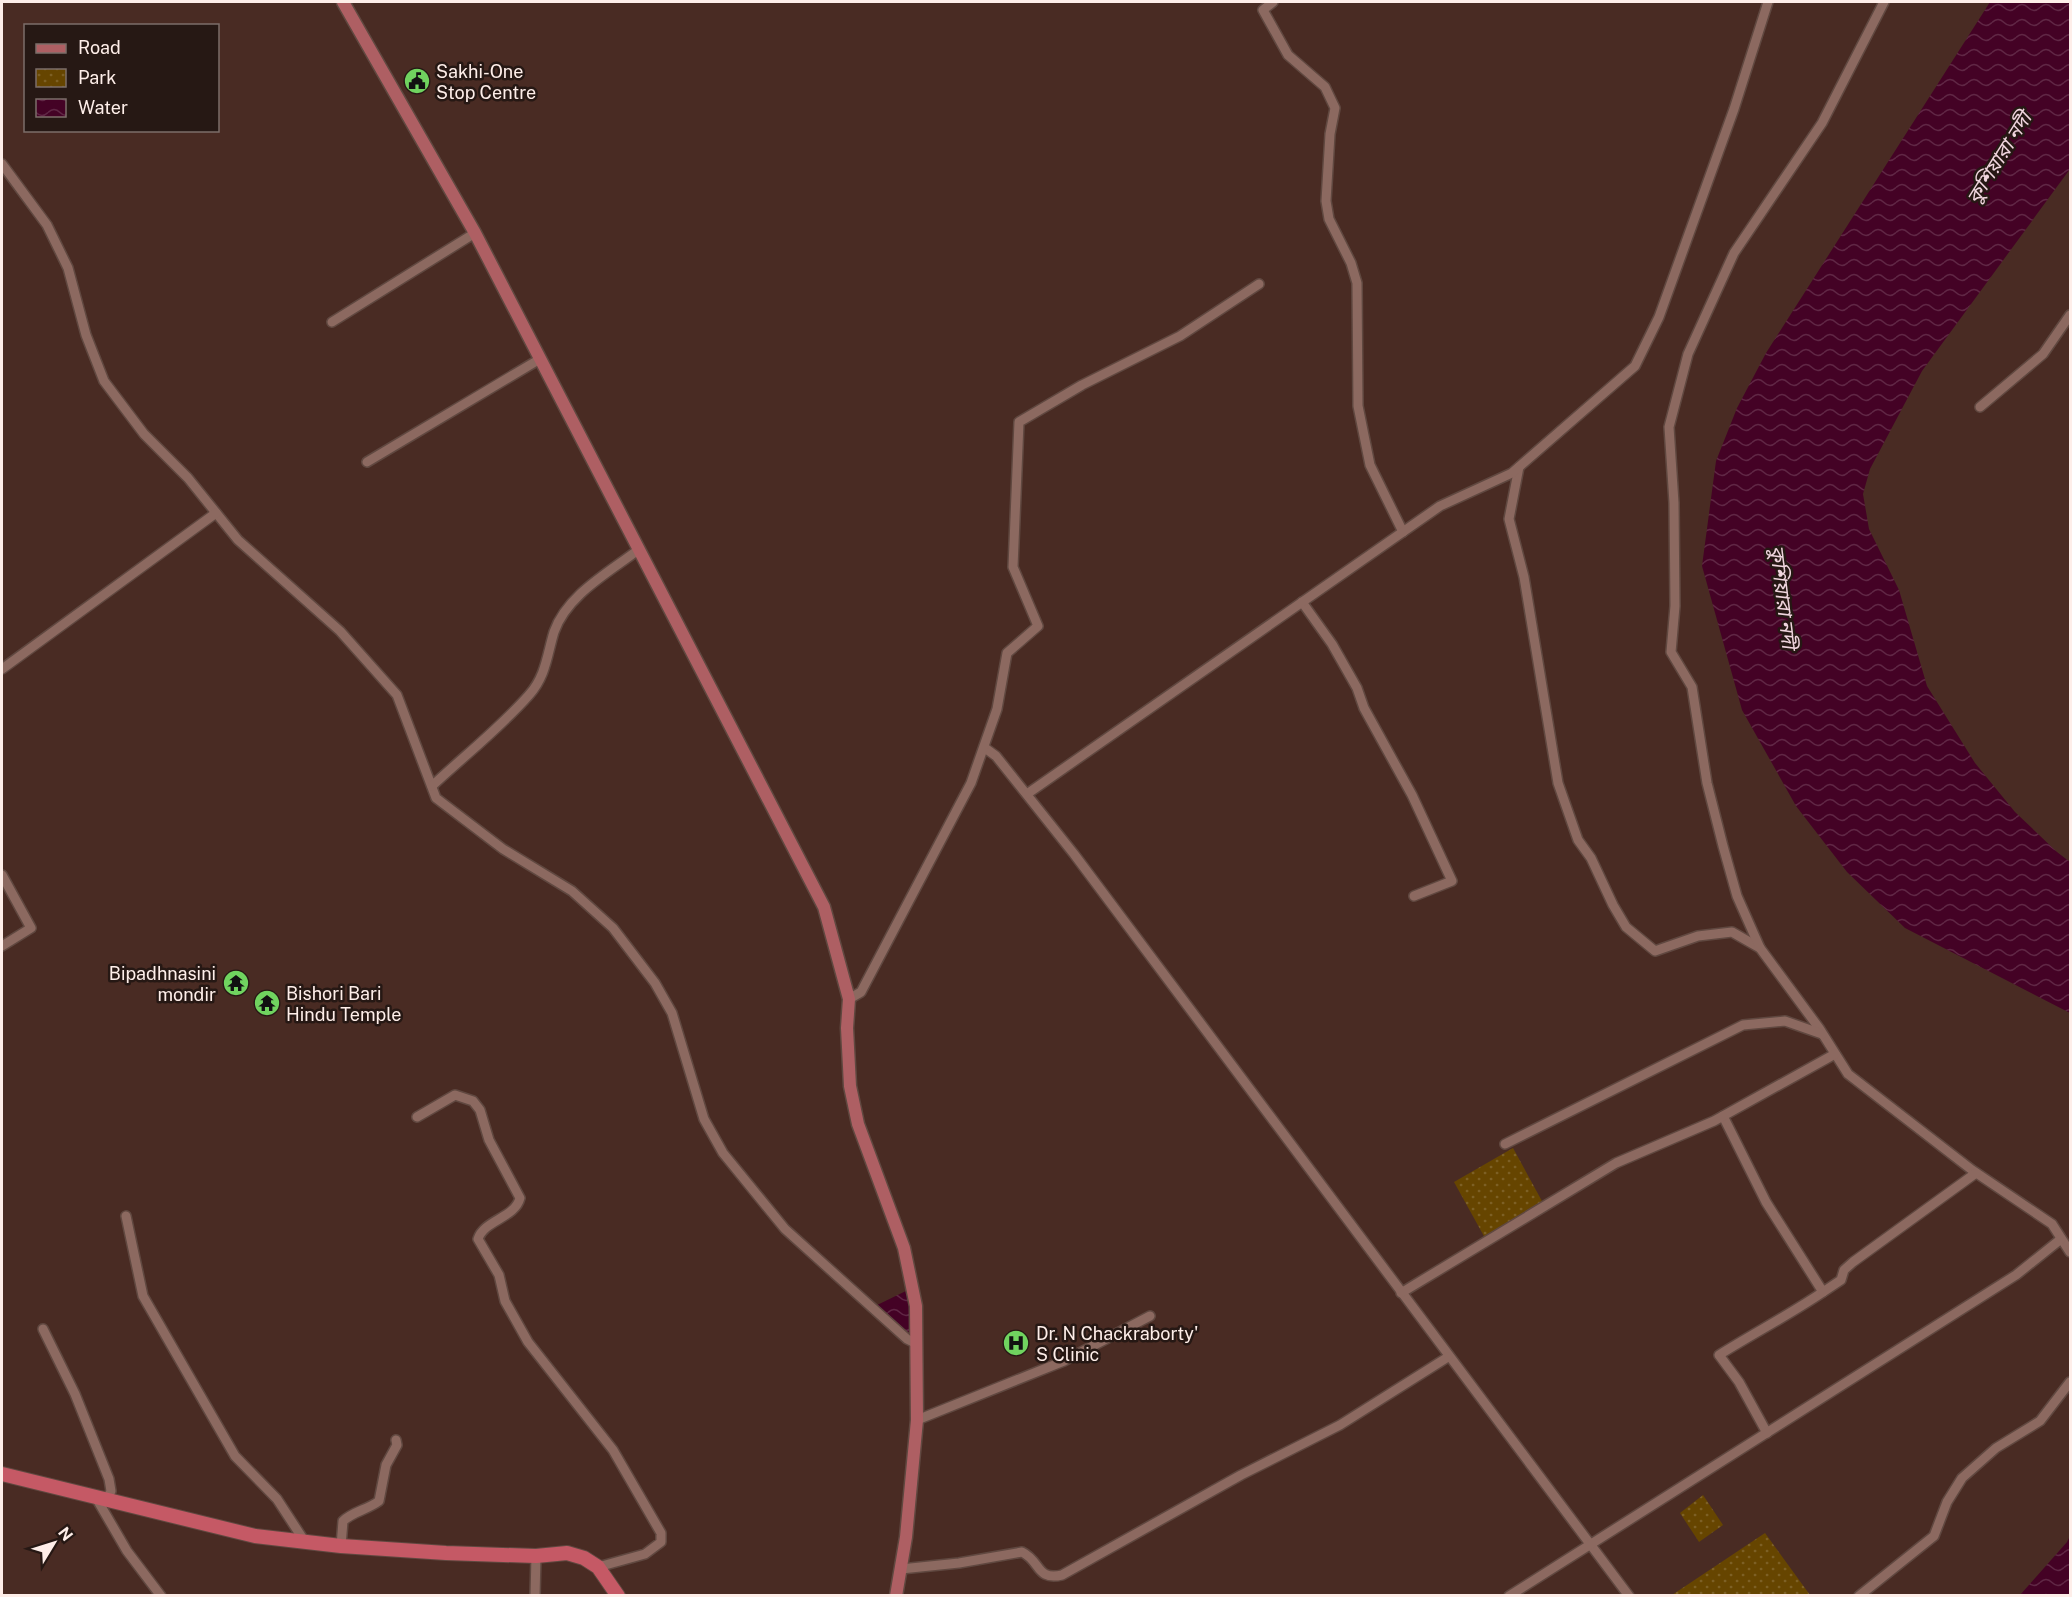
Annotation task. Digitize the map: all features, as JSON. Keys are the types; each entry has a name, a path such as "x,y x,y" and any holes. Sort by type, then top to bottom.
{"highway":[{"path":"2,1474 255,1536 341,1546 536,1556 567,1553 584,1558 598,1567 618,1596"}],"main road":[{"path":"343,2 475,233 617,504 638,550 729,719 824,907 849,999 847,1028 850,1086 858,1124 888,1203 911,1276 918,1344 917,1420 896,1596"}],"street":[{"path":"1273,2 1263,10 1288,55 1325,87 1335,108 1330,134 1326,201 1329,219 1352,263 1356,283 1359,305 1356,380 1358,406 1370,465 1403,532"},
{"path":"1027,795 1440,506 1512,473 1635,366 1659,317 1734,109 1768,2"},
{"path":"1884,2 1822,123 1734,253 1688,354 1669,428 1674,503 1675,606 1671,652 1692,687 1707,783 1737,896 1760,948 1848,1074 1976,1173 2052,1224 2070,1252"},
{"path":"2,164 47,225 68,268 86,334 104,381 144,434 188,478 238,540 340,631 397,695 436,798 503,849 573,891 613,928 655,983 672,1012 704,1119 723,1153 785,1229 907,1339 918,1344"},
{"path":"332,322 475,233"},
{"path":"849,999 861,992 971,783 997,709 1007,653 1038,626 1014,567 1019,422 1082,385 1180,336 1259,284"},
{"path":"1980,407 2043,354 2070,315"},
{"path":"368,462 540,359"},
{"path":"1519,466 1509,519 1524,577 1558,783 1578,840 1626,927 1655,951 1698,936 1732,932 1760,948"},
{"path":"2,669 216,513"},
{"path":"432,786 530,694 545,672 555,632 564,613 582,592 638,550"},
{"path":"1302,602 1332,644 1356,688 1364,708 1412,795 1452,881 1414,896"},
{"path":"985,748 996,756 1027,795 1215,1041 1448,1357 1630,1596"},
{"path":"2,875 31,928 2,946"},
{"path":"1505,1144 1743,1025 1785,1021 1822,1034"},
{"path":"1401,1293 1616,1163 1723,1116 1835,1054"},
{"path":"417,1117 455,1095 473,1101 480,1110 489,1140 520,1198 516,1207 480,1232 478,1239 499,1275 505,1301 528,1342 613,1450 661,1533 661,1542 645,1554 598,1567"},
{"path":"1723,1116 1766,1202 1823,1292"},
{"path":"1767,1433 1739,1382 1719,1355 1773,1322 1785,1319 1841,1280 1844,1270 1867,1251 1976,1173"},
{"path":"126,1216 143,1296 235,1456 277,1499 305,1542"},
{"path":"1509,1596 2016,1275 2061,1239"},
{"path":"917,1420 1064,1361 1150,1316"},
{"path":"43,1329 75,1394 109,1479 111,1491 101,1497 127,1551 161,1596"},
{"path":"901,1569 959,1563 1022,1552 1029,1555 1042,1574 1051,1578 1062,1575 1241,1475 1340,1425 1448,1357"},
{"path":"1859,1596 1902,1564 1934,1536 1947,1502 1962,1478 1996,1448 2040,1420 2070,1382"},
{"path":"341,1546 343,1521 353,1512 367,1510 379,1501 386,1465 397,1445 396,1440"},
{"path":"535,1596 536,1556"}],"green space":[{"path":"1513,1148 1543,1203 1485,1238 1454,1182"},
{"path":"1703,1495 1723,1525 1699,1542 1680,1513"},
{"path":"1765,1533 1810,1595 1672,1595"}],"water":[{"name":"কুশিয়ারা নদী","path":"1990,2 2070,2 2070,169 1922,371 1870,469 1863,494 1869,529 1899,590 1927,686 1975,763 2015,812 2070,862 2070,1013 1905,928 1847,872 1796,806 1742,710 1702,566 1716,461 1737,408 1766,353"},
{"path":"910,1289 914,1338 909,1337 875,1306"},
{"path":"2070,1536 2070,1595 2020,1595 2067,1542"}],"place":[{"name":"Sakhi-One Stop Centre","path":"417,81"},
{"name":"Bipadhnasini mondir","path":"236,983"},
{"name":"Bishori Bari Hindu Temple","path":"267,1003"},
{"name":"Dr. N Chackraborty' S Clinic","path":"1016,1343"}]}
